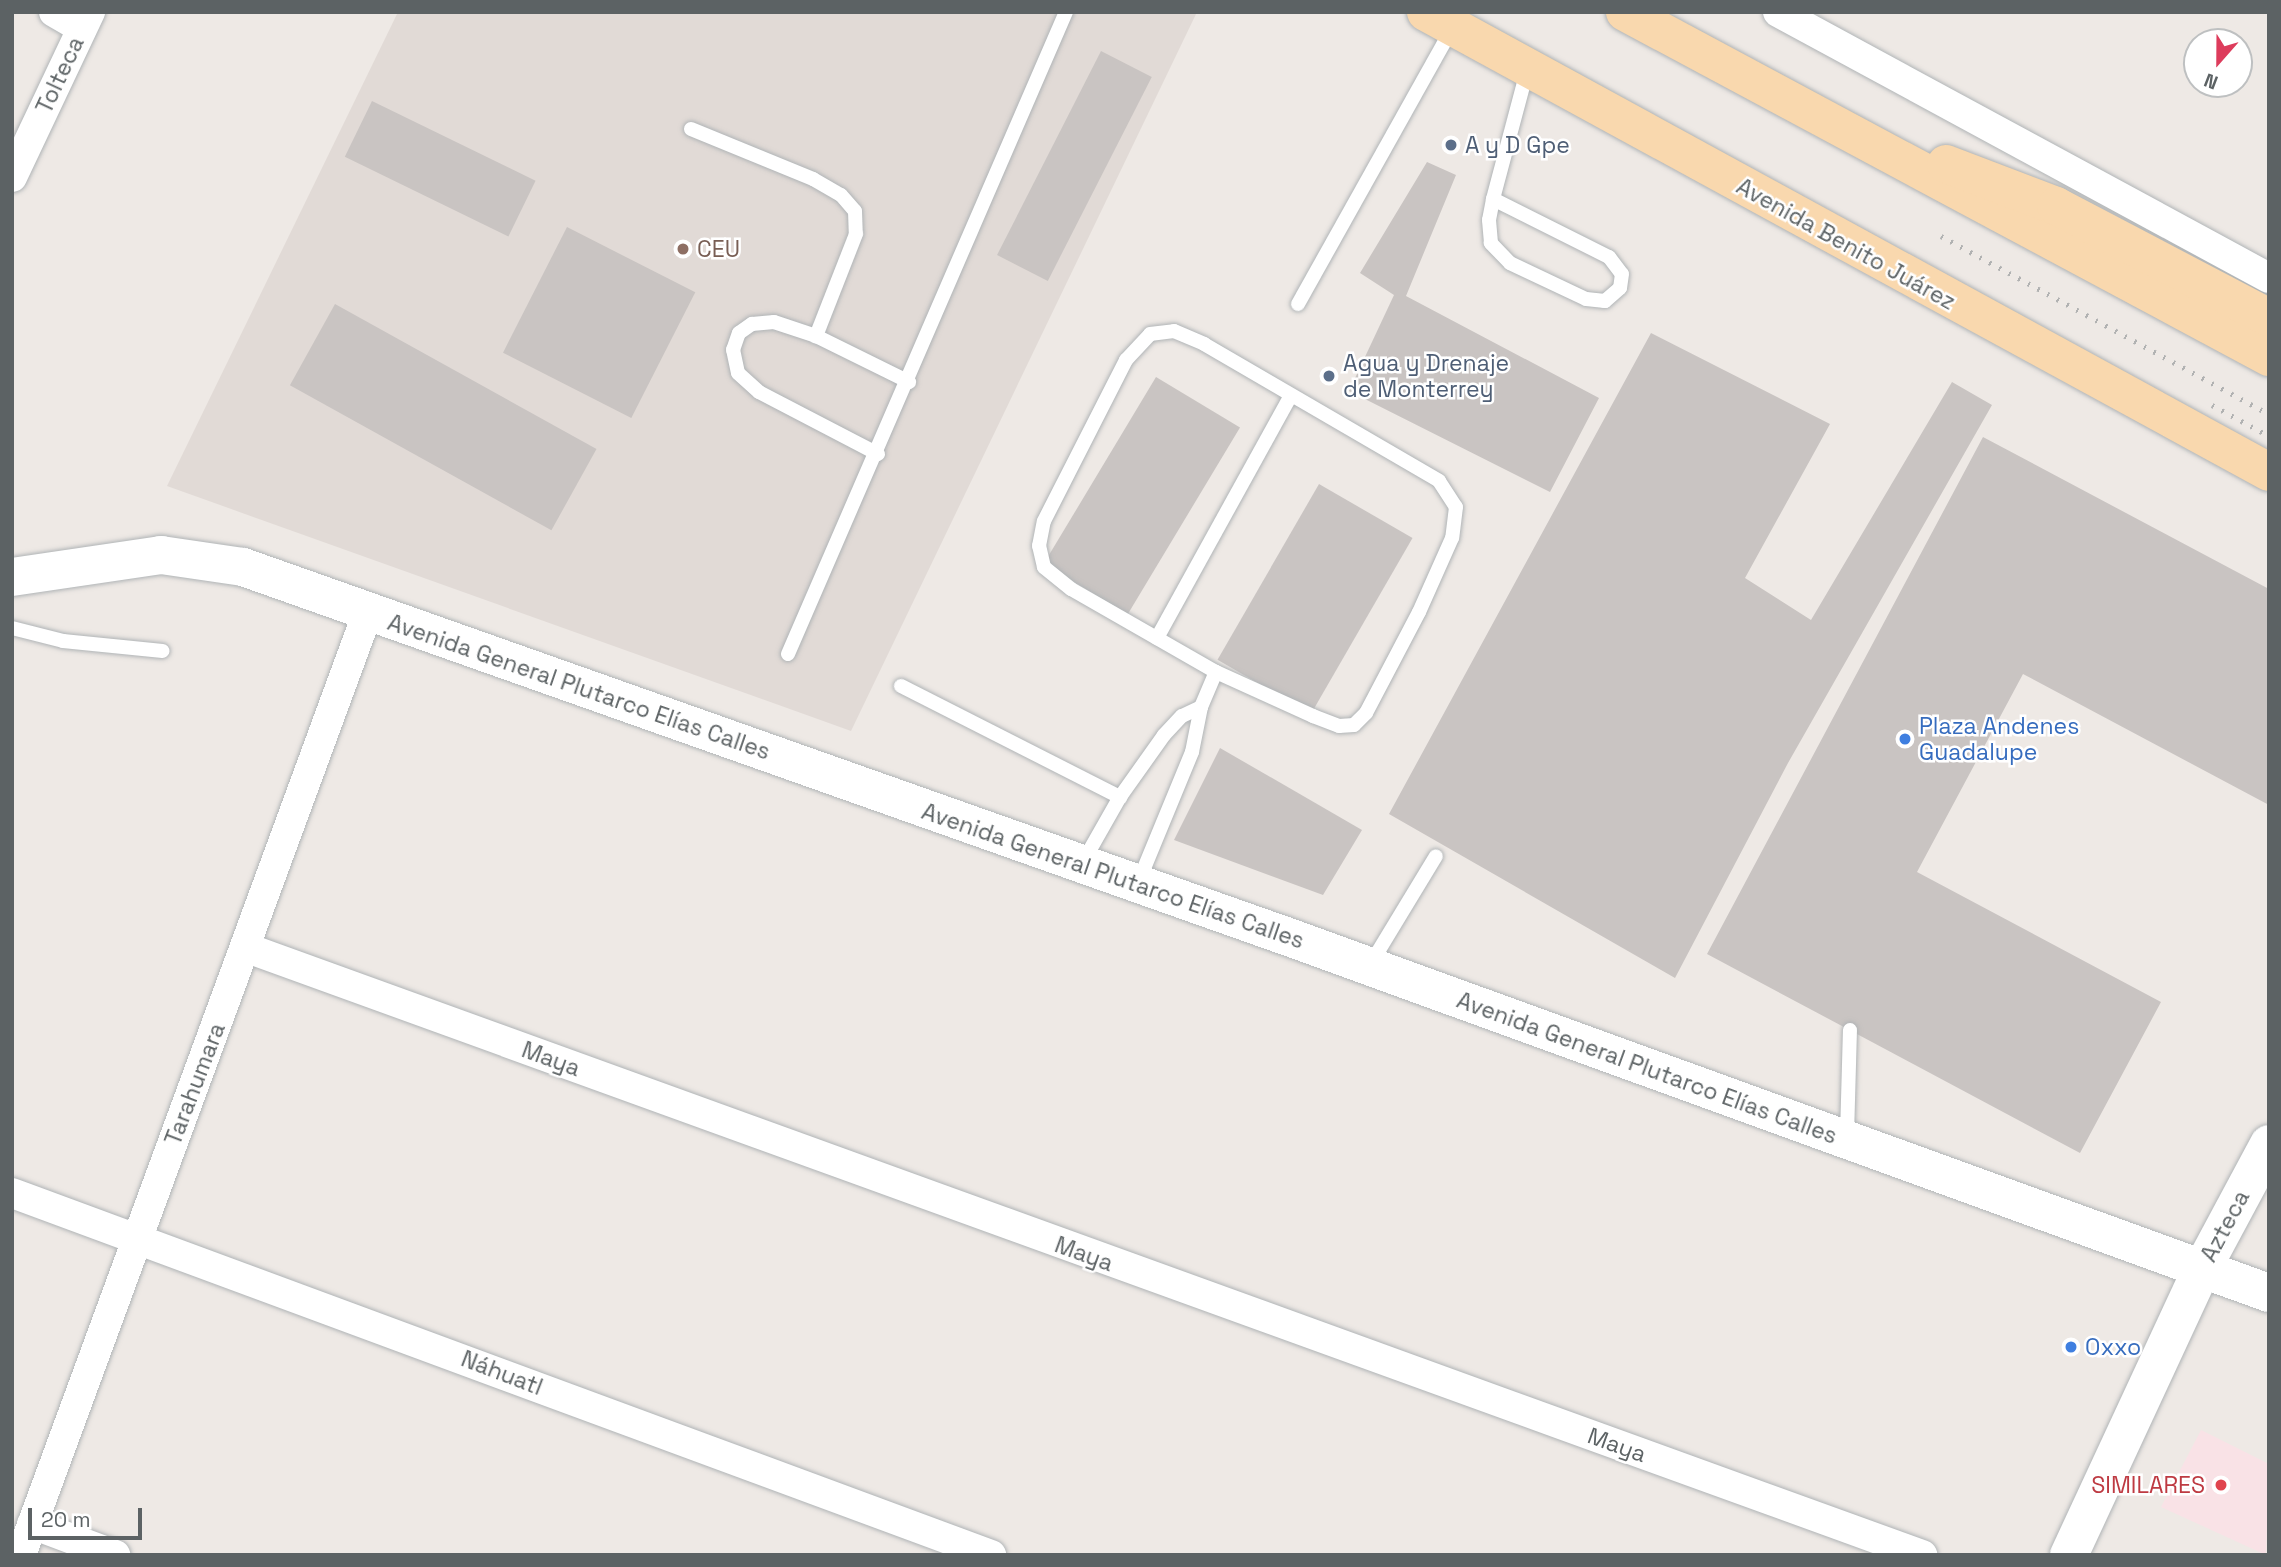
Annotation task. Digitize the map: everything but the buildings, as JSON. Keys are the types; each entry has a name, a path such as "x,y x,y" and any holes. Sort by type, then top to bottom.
{"main road":[{"path":"1645,17 1865,142 2269,357"},
{"name":"Avenida Benito Juárez","path":"1439,20 2269,472"},
{"path":"1865,142 1968,170 2056,206 2269,318"},
{"path":"1868,256 1954,284 2006,309 2269,451"},
{"path":"1868,256 1965,334 2012,363 2269,498"}],"street":[{"path":"54,12 86,20"},
{"path":"1778,12 2269,278"},
{"name":"Tolteca","path":"12,177 86,20"},
{"name":"Avenida General Plutarco Elías Calles","path":"13,579 161,555 202,557 243,566 1138,884 2269,1293"},
{"name":"Tarahumara","path":"21,1555 136,1236 247,948 368,612"},
{"name":"Maya","path":"247,948 1922,1555"},
{"name":"Azteca","path":"2069,1555 2201,1270 2269,1144"},
{"name":"Náhuatl","path":"12,1193 136,1236 991,1555"},
{"path":"32,1524 115,1555"}],"lane":[{"path":"788,654 878,454 1066,12"},
{"path":"1298,304 1439,20"},
{"path":"1493,200 1609,257 1622,274 1620,288 1605,301 1586,299 1510,263 1491,243 1489,220 1493,200 1528,70"},
{"path":"691,129 813,179 841,195 855,211 856,233 816,336"},
{"path":"878,454 759,393 738,373 733,350 739,334 752,324 774,322 816,336 909,382"},
{"path":"1174,331 1204,344 1290,397 1439,481 1455,507 1452,538 1407,635 1366,713 1354,725 1322,719 1216,672 1157,638 1070,589 1044,567 1039,546 1044,521 1126,360 1150,334 1174,331"},
{"path":"1157,638 1290,397"},
{"path":"12,628 62,641 163,651"},
{"path":"1138,884 1192,752 1201,707 1216,672"},
{"path":"901,686 1119,797"},
{"path":"1082,864 1119,797 1164,735 1182,716 1201,707"},
{"path":"1369,967 1436,856"},
{"path":"1846,1140 1850,1030"}],"shaded area":[{"name":"CEU","path":"398,12 1197,12 851,731 167,486"},
{"name":"SIMILARES","path":"2201,1430 2269,1464 2266,1555 2161,1507"}],"railway":[{"path":"1941,236 2269,414"},
{"path":"2212,405 2269,436"}],"place":[{"name":"A y D Gpe","path":"1451,145"},
{"name":"CEU","path":"683,249"},
{"name":"Agua y Drenaje de Monterrey","path":"1329,376"},
{"name":"Plaza Andenes Guadalupe","path":"1905,739"},
{"name":"Oxxo","path":"2071,1347"},
{"name":"SIMILARES","path":"2221,1485"}]}
